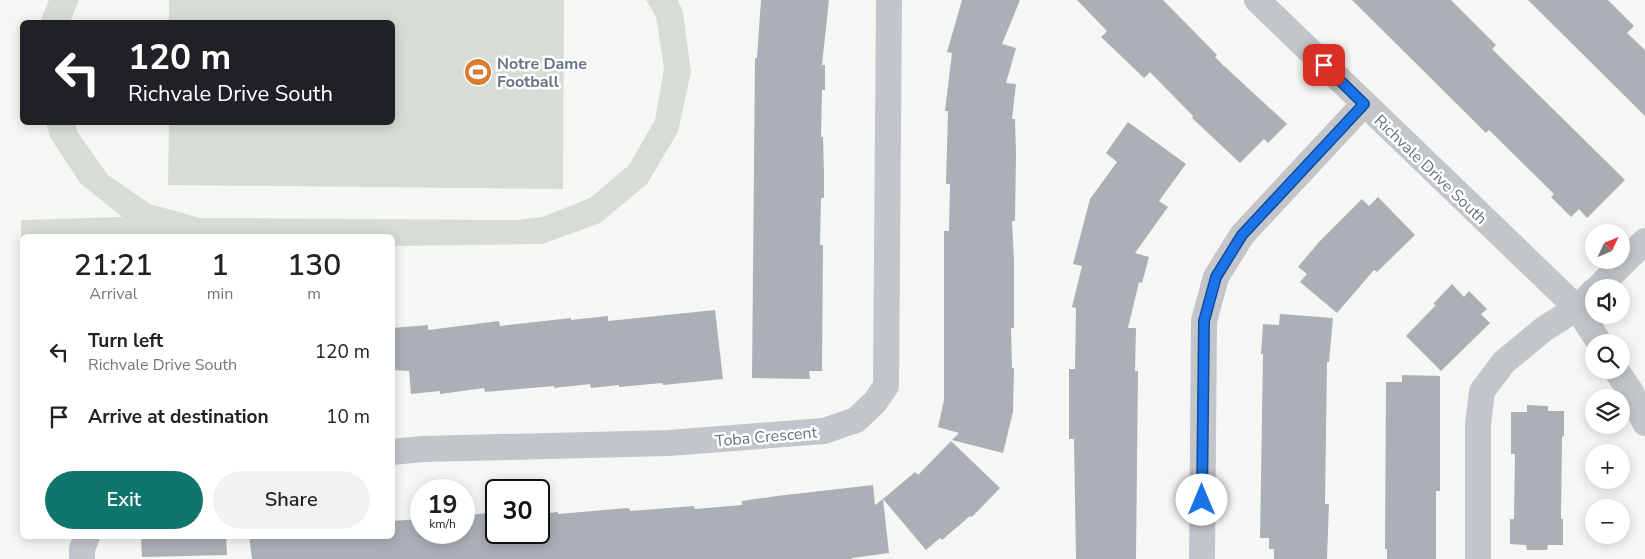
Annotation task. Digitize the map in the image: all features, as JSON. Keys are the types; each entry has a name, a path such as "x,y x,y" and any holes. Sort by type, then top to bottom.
{"street":[{"name":"Toba Crescent","path":"395,452 423,449 669,443 824,431 856,420 875,402 886,386 889,0"},
{"name":"Richvale Drive South","path":"1257,0 1364,104 1585,300"},
{"path":"1202,559 1204,321 1216,277 1242,235 1364,104"},
{"path":"1607,279 1645,241"},
{"path":"1478,559 1478,425 1482,391 1504,362 1544,329 1585,300"},
{"path":"1622,379 1631,392 1645,422"},
{"path":"82,559 82,549 86,539"}],"shaded area":[{"path":"49,0 79,0 71,20 41,20"},
{"name":"Notre Dame Football","path":"169,0 564,0 563,189 168,185 169,125 395,125 395,20 169,20"},
{"path":"646,0 678,0 683,12 691,72 678,132 647,184 600,223 543,244 395,246 395,234 21,234 21,220 122,217 80,183 50,137 47,125 76,125 78,133 108,175 150,204 200,218 517,220 542,217 590,198 629,165 655,120 664,68 656,17"}],"building":[{"path":"761,0 829,0 822,65 825,65 825,90 822,90 821,137 823,137 824,173 824,198 821,198 820,245 823,245 822,371 809,371 810,379 752,378 755,58 757,58"},
{"path":"962,0 1020,0 1002,44 1016,48 1006,83 1016,84 1012,119 1015,119 1016,154 1015,221 1012,221 1014,261 1014,328 1011,328 1012,368 1014,368 1013,412 1003,453 952,440 959,433 938,427 944,400 944,231 949,231 950,184 946,184 948,111 945,111 952,53 947,52"},
{"path":"1077,0 1163,0 1217,55 1215,57 1223,65 1287,124 1268,143 1264,139 1240,163 1192,118 1193,116 1150,72 1144,78 1101,37 1107,31"},
{"path":"1352,0 1451,0 1496,45 1492,49 1625,180 1587,218 1579,209 1571,217 1551,197 1554,194 1489,130 1486,133"},
{"path":"1528,0 1608,0 1634,26 1627,33 1645,50 1645,116"},
{"path":"1128,122 1186,164 1159,201 1168,207 1135,253 1149,257 1142,283 1139,282 1128,328 1136,328 1135,371 1138,371 1136,559 1076,559 1074,439 1069,439 1069,369 1075,369 1076,308 1072,307 1082,266 1073,264 1090,199 1117,162 1106,153"},
{"path":"1378,197 1415,235 1377,272 1374,270 1337,313 1300,282 1307,274 1298,267 1319,242 1362,199 1369,206"},
{"path":"1452,284 1464,297 1469,291 1487,309 1481,314 1490,323 1441,371 1406,336 1436,305 1433,304"},
{"path":"715,310 723,379 663,385 662,383 591,388 590,384 485,392 484,388 440,394 440,391 411,394 409,371 395,370 395,328 428,325 428,330 499,321 500,326 608,316 608,321"},
{"path":"1280,314 1333,318 1329,362 1327,362 1325,504 1329,504 1327,559 1274,559 1274,549 1269,549 1269,538 1260,538 1263,354 1261,354 1263,324 1279,325"},
{"path":"1402,375 1440,376 1440,491 1436,491 1436,559 1387,559 1387,549 1385,549 1386,382 1402,382"},
{"path":"1527,405 1548,406 1548,411 1564,411 1561,519 1563,519 1563,545 1548,545 1547,550 1527,550 1526,545 1510,544 1510,519 1514,519 1515,454 1511,454 1511,412 1527,412"},
{"path":"951,441 1000,488 972,517 970,516 942,540 940,538 926,550 883,499 915,472 918,475"},
{"path":"873,485 875,505 883,499 889,553 852,559 252,559 249,539 395,539 395,521 410,520 410,544 475,544 475,515 485,513 485,544 550,544 550,513 558,512 558,514 627,508 630,511 694,506 695,509 742,505 742,501"},
{"path":"141,539 226,539 227,555 142,557"}],"place":[{"name":"Notre Dame Football","path":"478,72"}],"route":[{"path":"1202,500 1204,321 1216,277 1242,235 1364,104 1324,65"}]}
